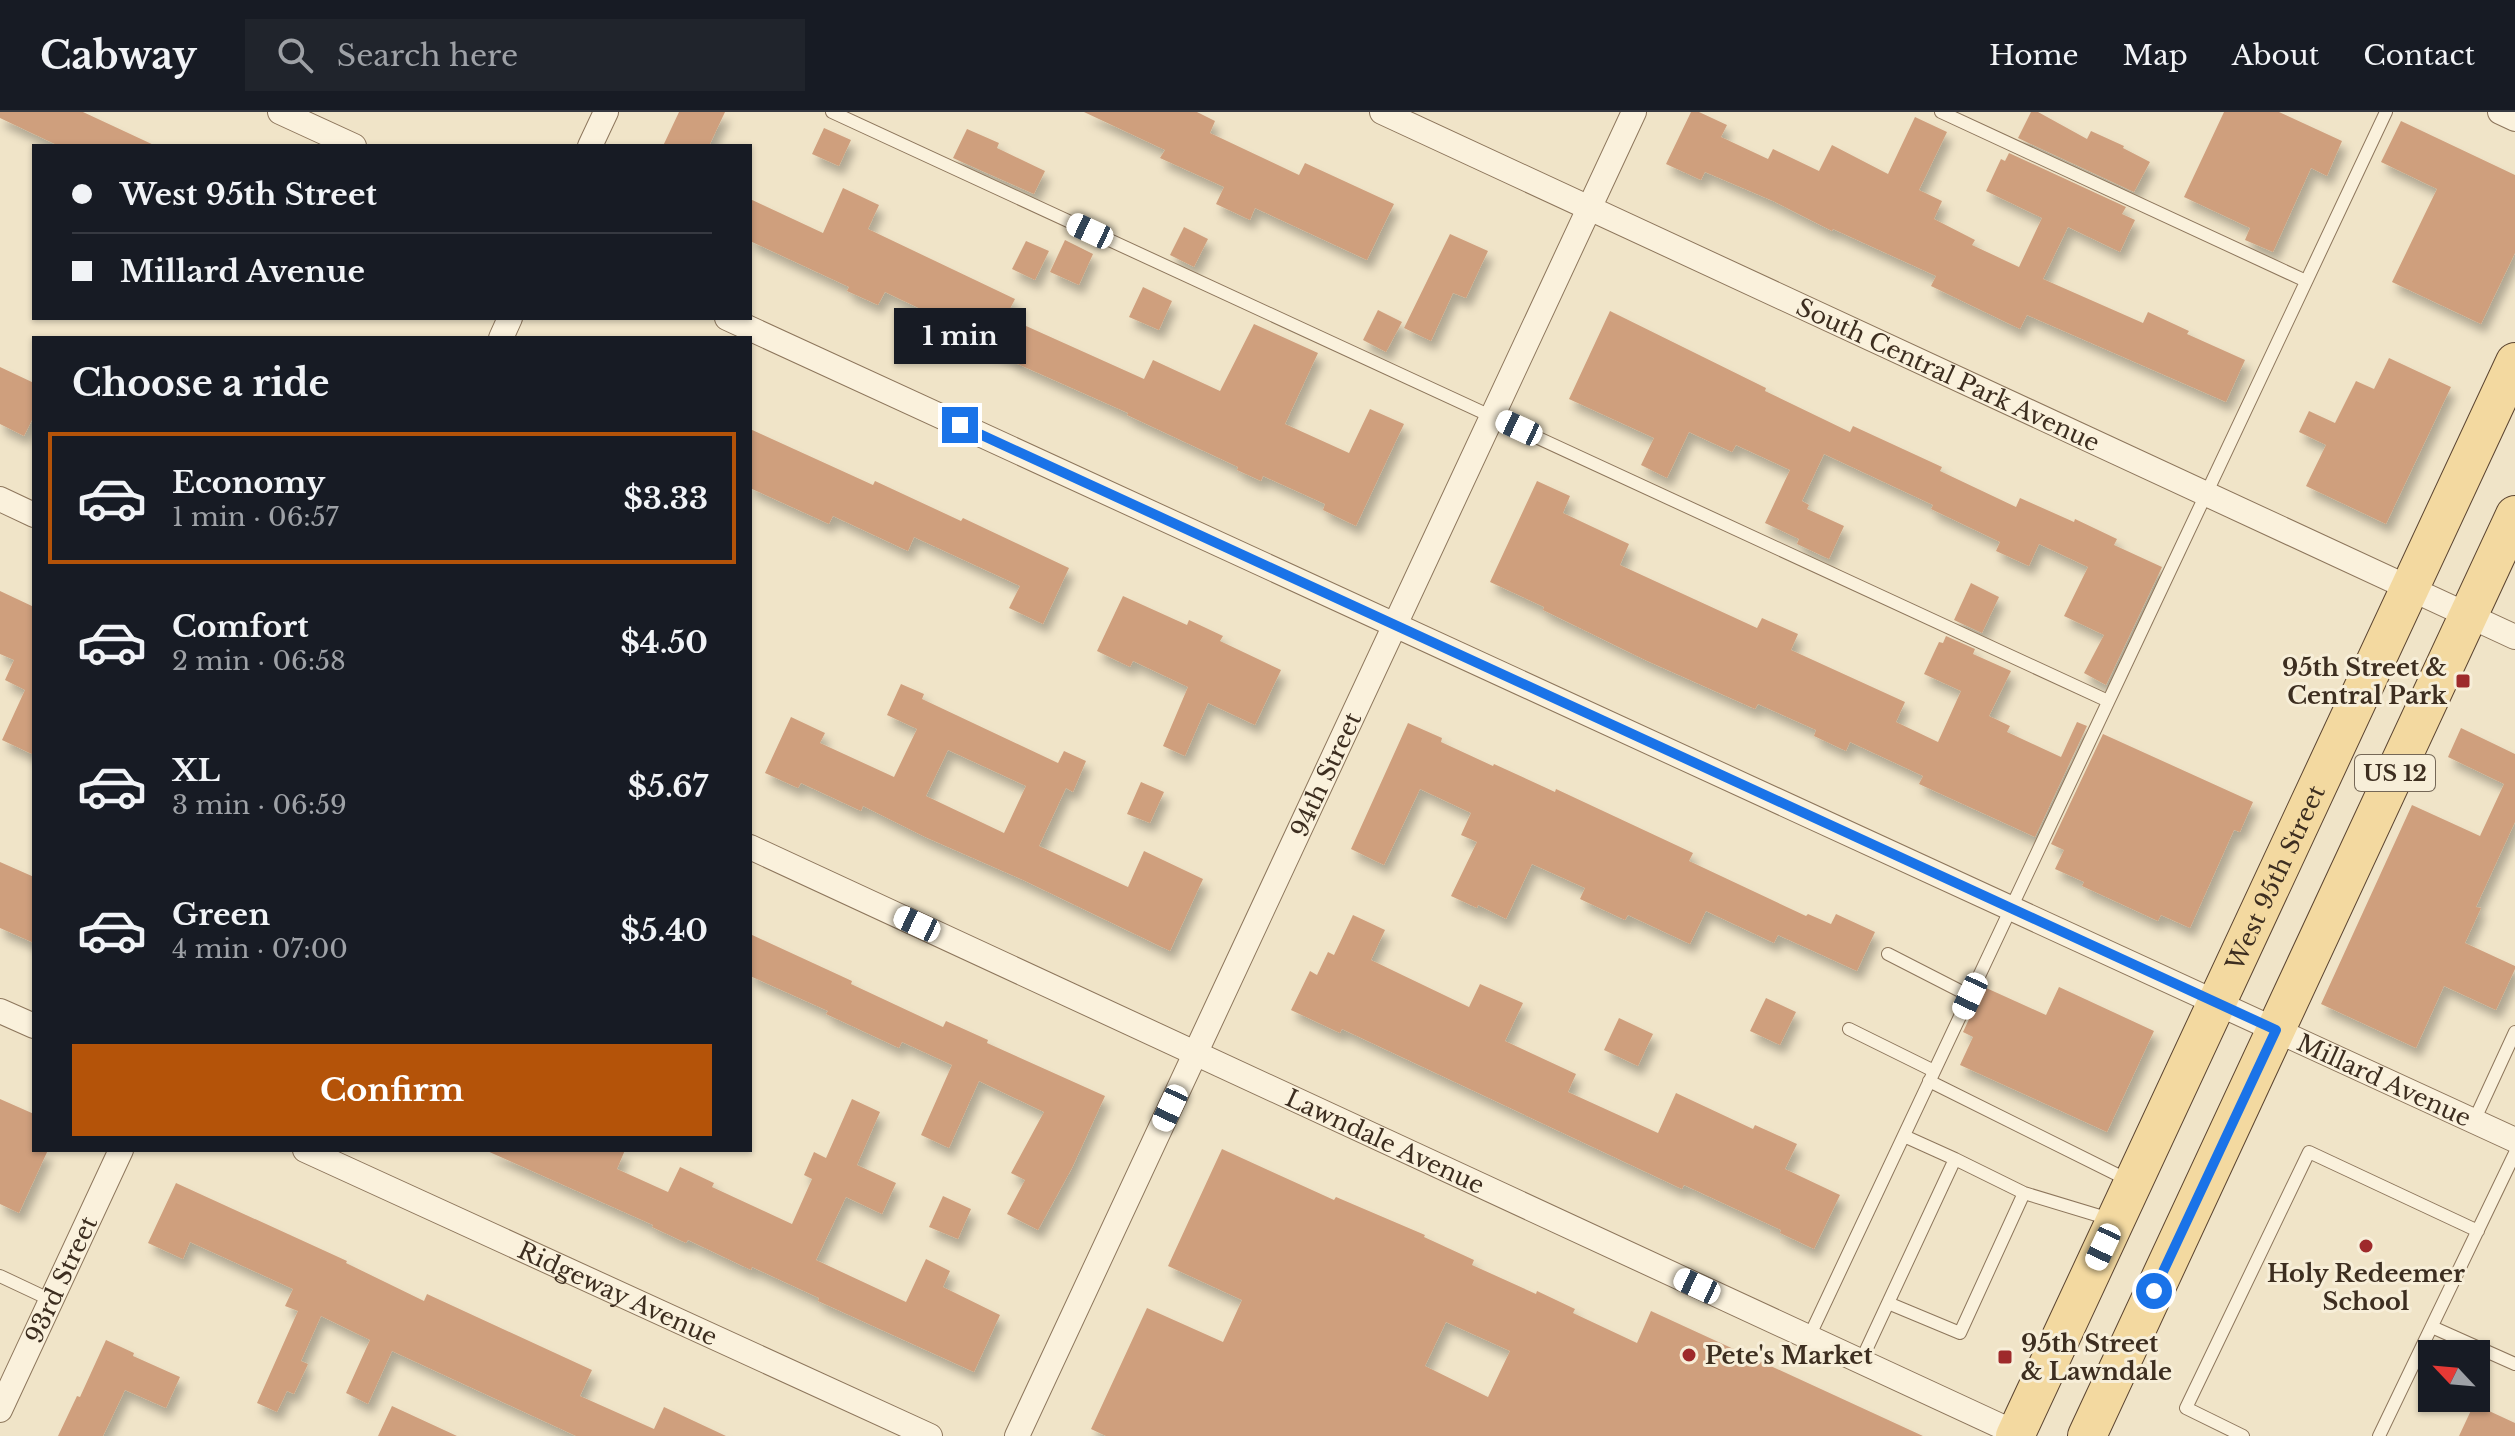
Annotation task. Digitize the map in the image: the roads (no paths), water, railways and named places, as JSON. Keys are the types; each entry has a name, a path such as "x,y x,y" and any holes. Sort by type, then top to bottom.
{"main road":[{"name":"West 95th Street","path":"2018,1435 2515,362"},
{"name":"US 12","path":"2087,1436 2515,515"}],"street":[{"path":"280,112 350,144"},
{"path":"591,144 606,112"},
{"name":"South Central Park Avenue","path":"1382,112 2515,637"},
{"name":"94th Street","path":"1017,1436 1634,112"},
{"path":"2500,112 2515,119"},
{"name":"Millard Avenue","path":"731,320 2515,1140"},
{"path":"0,499 32,514"},
{"name":"Lawndale Avenue","path":"752,848 2018,1435"},
{"path":"0,1011 32,1025"},
{"name":"93rd Street","path":"0,1410 120,1152"},
{"name":"Ridgeway Avenue","path":"309,1152 930,1436"}],"lane":[{"path":"832,112 2108,701"},
{"path":"1941,112 2306,281"},
{"path":"1809,1337 2386,112"},
{"path":"1888,954 1970,996"},
{"path":"1849,1029 2133,1183"},
{"path":"2474,1121 2515,1032"},
{"path":"1904,1136 2024,1193 2116,1221"},
{"path":"2243,1436 2186,1408 2309,1152 2478,1231"},
{"path":"2379,1436 2515,1153"},
{"path":"1861,1361 1955,1159"},
{"path":"1888,1303 1960,1333 2024,1193"},
{"path":"0,1276 51,1300"},
{"path":"2432,1327 2515,1364"}],"place":[{"name":"95th Street & Central Park","path":"2463,681"},
{"name":"Holy Redeemer School","path":"2366,1246"},
{"name":"Pete's Market","path":"1689,1355"},
{"name":"95th Street & Lawndale","path":"2005,1357"}]}
